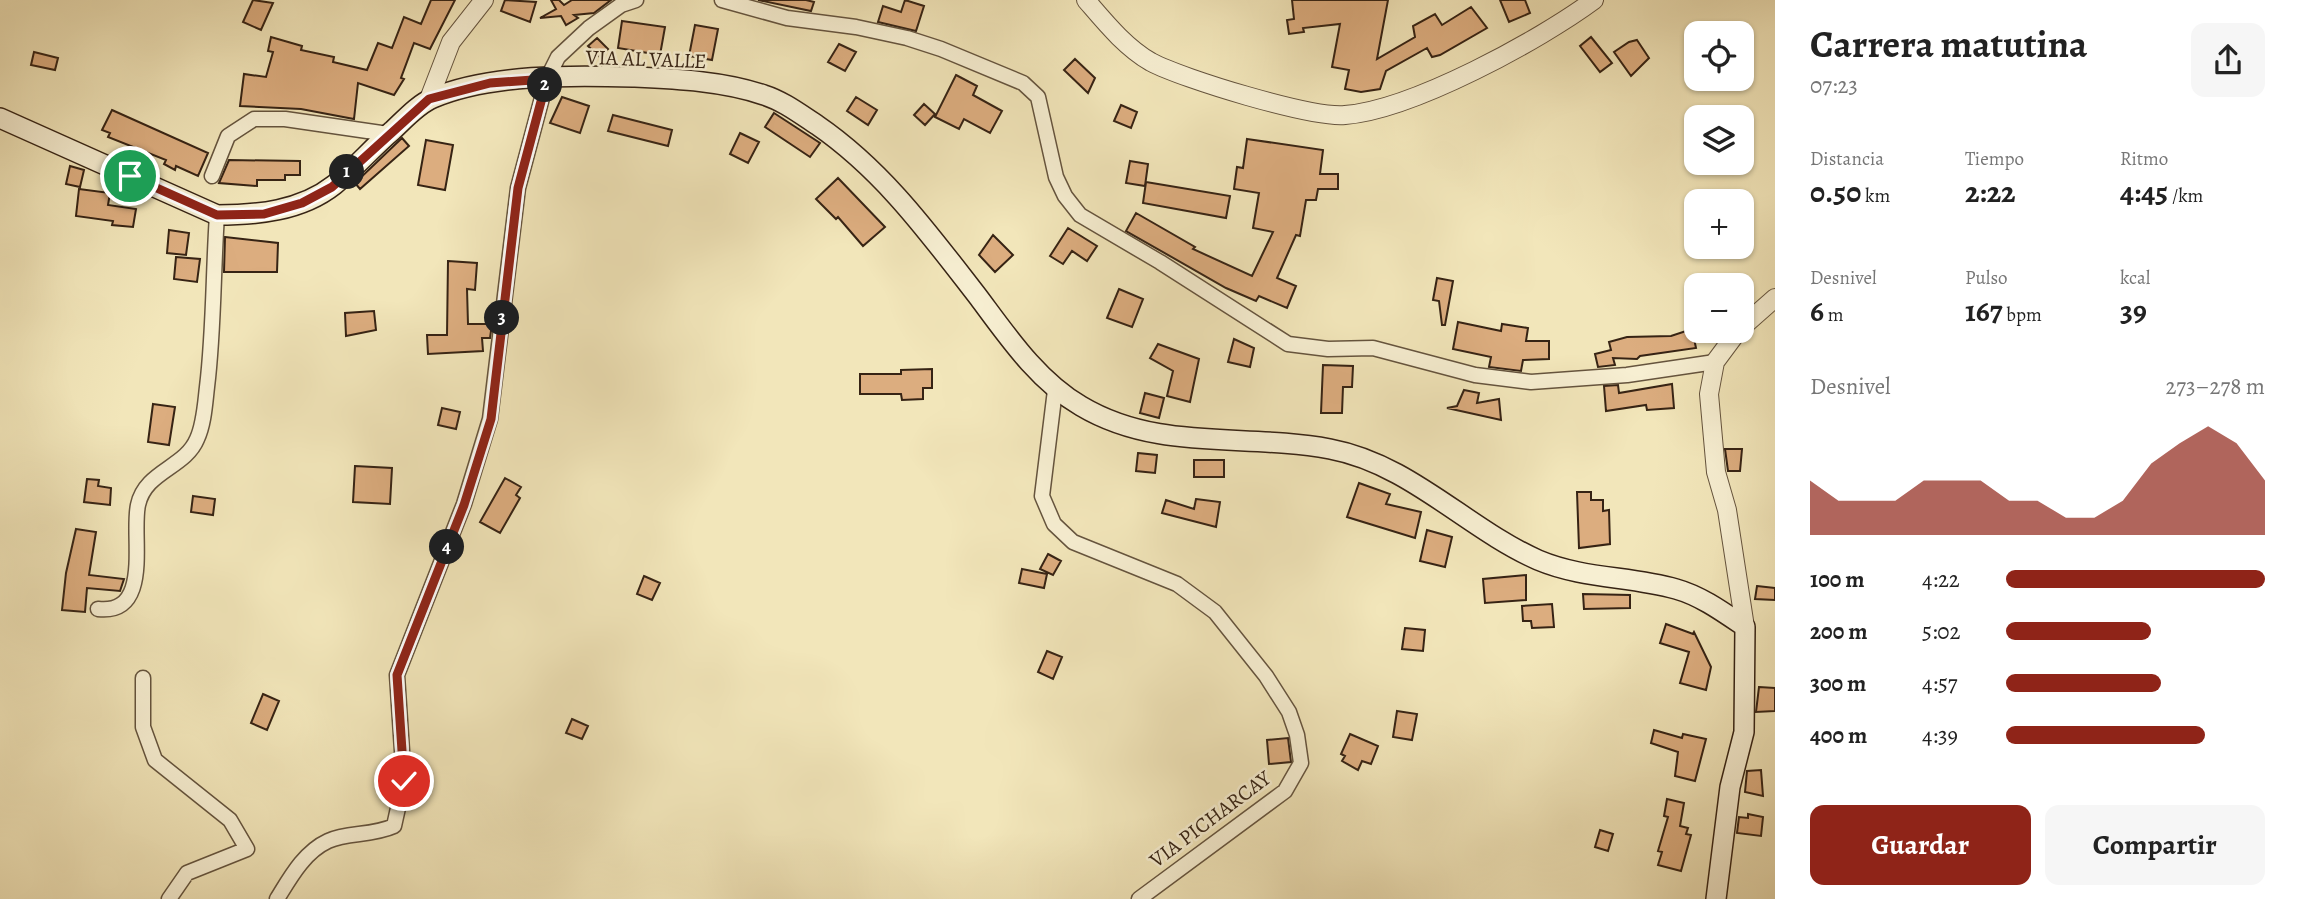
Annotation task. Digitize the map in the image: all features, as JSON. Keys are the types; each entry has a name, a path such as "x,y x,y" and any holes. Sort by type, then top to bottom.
{"main road":[{"name":"VIA AL VALLE","path":"0,118 217,215 264,214 302,203 332,187 429,99 490,83 547,79 630,77 727,85 785,104 840,141 874,170 920,221 992,316 1055,390 1110,422 1137,431 1189,439 1332,449 1377,463 1410,481 1505,544 1538,560 1565,570 1677,589 1706,602 1745,627"},
{"path":"1716,899 1722,839 1744,732 1745,627"}],"street":[{"path":"429,99 452,42 484,0"},
{"path":"277,899 299,863 329,841 376,834 394,826 404,781 397,675 464,505 491,419 518,188 547,79 558,57 589,28 621,5 636,0"},
{"path":"722,0 787,18 856,27 907,38 942,49 1023,83 1038,97 1056,177 1065,196 1080,215 1160,262 1288,344 1328,349 1373,348 1475,375 1531,382 1627,375 1715,362"},
{"path":"1086,0 1120,39 1150,61 1185,76 1313,113 1345,115 1404,101 1521,46 1594,0"},
{"path":"212,176 228,136 254,118 285,119 388,134"},
{"path":"98,609 109,610 128,600 134,586 138,503 150,481 185,456 199,434 213,342 217,215"},
{"path":"1754,317 1775,298"},
{"path":"1729,343 1715,362 1709,394 1716,472 1727,510 1745,627"},
{"name":"VIA PICHARCAY","path":"1055,390 1042,496 1054,524 1073,542 1177,584 1214,612 1266,676 1289,712 1297,735 1301,763 1285,791 1139,899"},
{"path":"142,678 142,727 155,760 230,820 247,849 187,873 169,899"}],"building":[{"path":"253,0 273,3 261,30 243,22"},
{"path":"431,0 455,0 430,49 414,43 401,78 404,79 394,95 358,83 354,119 301,109 240,106 244,74 266,77 273,52 268,51 271,37 302,46 301,50 334,57 333,62 367,70 378,43 392,48 404,17 421,24"},
{"path":"505,0 536,2 530,22 501,11"},
{"path":"551,0 559,0 564,5 572,0 611,0 594,13 574,15 578,18 566,25 561,16 540,18 556,9"},
{"path":"758,0 806,0 814,2 811,11"},
{"path":"905,0 924,6 916,31 878,22 883,6 901,12"},
{"path":"1292,0 1388,0 1377,59 1415,37 1413,26 1435,14 1442,25 1471,7 1487,28 1440,55 1432,57 1427,48 1386,71 1380,89 1361,92 1345,89 1349,70 1332,67 1340,24 1303,28 1304,32 1289,34 1287,20 1294,19"},
{"path":"1500,0 1525,0 1530,13 1509,22"},
{"path":"622,21 665,27 660,55 618,48"},
{"path":"695,25 718,29 712,60 689,56"},
{"path":"1591,37 1612,63 1600,72 1580,46"},
{"path":"597,38 608,49 600,57 588,46"},
{"path":"1637,40 1649,58 1631,76 1614,52"},
{"path":"839,44 856,52 845,71 828,62"},
{"path":"34,52 58,58 55,70 31,65"},
{"path":"1075,59 1095,78 1088,93 1064,70"},
{"path":"956,75 977,86 973,95 1002,111 990,133 964,119 959,129 935,117"},
{"path":"562,97 589,106 580,133 550,123"},
{"path":"856,97 877,110 868,125 847,111"},
{"path":"924,104 935,114 925,125 914,115"},
{"path":"1121,105 1137,112 1131,128 1114,121"},
{"path":"112,110 208,153 198,176 176,166 175,170 164,164 166,160 108,137 110,133 102,130"},
{"path":"774,113 820,143 810,157 765,127"},
{"path":"613,115 672,130 668,146 608,131"},
{"path":"740,133 759,142 748,163 730,154"},
{"path":"402,138 409,146 360,189 355,183"},
{"path":"1247,139 1323,150 1320,174 1338,174 1338,189 1318,189 1316,200 1306,200 1300,236 1296,235 1277,278 1296,286 1287,308 1259,296 1256,301 1226,288 1126,231 1136,213 1195,247 1193,249 1252,276 1273,232 1253,228 1259,193 1234,189 1237,167 1243,168"},
{"path":"426,140 453,145 445,190 418,185"},
{"path":"229,160 300,161 300,175 285,175 285,180 257,180 257,186 219,183"},
{"path":"1130,161 1148,164 1145,186 1126,183"},
{"path":"70,166 84,170 80,187 66,184"},
{"path":"838,178 885,227 863,246 838,217 836,219 816,199"},
{"path":"1146,182 1230,196 1226,218 1143,203"},
{"path":"79,189 110,193 108,205 136,209 133,227 112,225 113,221 76,216"},
{"path":"1068,228 1097,246 1087,261 1072,251 1063,264 1050,256"},
{"path":"169,230 189,233 186,255 167,253"},
{"path":"993,235 1013,255 995,272 979,255"},
{"path":"225,237 278,243 277,272 224,272"},
{"path":"176,257 200,259 197,282 174,279"},
{"path":"448,261 477,263 475,290 467,289 468,324 492,324 490,338 482,338 483,351 428,354 427,335 447,335"},
{"path":"1437,278 1453,281 1445,325 1442,325 1439,301 1433,300"},
{"path":"1119,289 1143,299 1132,327 1107,318"},
{"path":"374,311 376,330 346,336 345,313"},
{"path":"1458,322 1501,331 1502,324 1528,328 1526,341 1549,341 1549,359 1523,360 1521,371 1489,367 1491,357 1453,349"},
{"path":"1684,332 1684,343 1695,343 1696,348 1640,356 1637,359 1613,358 1615,365 1598,367 1595,354 1611,350 1609,342 1627,337 1671,336"},
{"path":"1234,339 1254,348 1250,367 1228,362"},
{"path":"1158,344 1199,359 1190,402 1167,396 1173,371 1150,358"},
{"path":"1323,365 1353,366 1352,387 1343,387 1342,413 1321,413"},
{"path":"932,369 932,388 923,388 923,399 902,400 901,394 860,394 860,374 901,374 901,370"},
{"path":"1672,384 1674,408 1647,410 1646,405 1606,411 1604,386 1618,385 1619,393"},
{"path":"1464,390 1479,393 1477,403 1499,399 1501,420 1447,408 1457,406"},
{"path":"1145,393 1164,398 1159,418 1140,413"},
{"path":"153,404 175,407 169,445 148,442"},
{"path":"442,408 460,412 456,429 438,425"},
{"path":"1725,449 1742,449 1740,471 1728,471"},
{"path":"1138,453 1157,455 1155,473 1136,471"},
{"path":"1194,460 1224,460 1224,477 1194,477"},
{"path":"355,466 392,468 390,504 353,502"},
{"path":"505,478 521,487 516,495 520,498 500,533 480,522"},
{"path":"87,479 99,480 98,486 111,488 110,505 84,502"},
{"path":"1359,483 1390,494 1386,504 1421,512 1415,538 1347,517"},
{"path":"1577,492 1591,492 1591,500 1603,500 1603,511 1609,510 1610,544 1579,548"},
{"path":"193,496 215,499 213,515 191,512"},
{"path":"1196,499 1220,502 1216,527 1162,513 1166,500 1194,509"},
{"path":"76,529 96,532 89,575 124,579 120,591 87,588 85,612 62,610 66,573"},
{"path":"1427,530 1452,537 1445,567 1420,561"},
{"path":"1048,554 1061,561 1053,575 1040,569"},
{"path":"1022,569 1047,574 1044,588 1019,583"},
{"path":"1526,575 1526,600 1485,603 1483,579"},
{"path":"644,576 660,583 652,600 637,594"},
{"path":"1757,586 1775,588 1775,600 1755,599"},
{"path":"1583,594 1630,595 1630,608 1584,609"},
{"path":"1552,604 1554,627 1532,628 1531,621 1523,621 1522,606"},
{"path":"1666,624 1693,634 1694,632 1711,667 1706,690 1680,683 1689,652 1660,643"},
{"path":"1405,628 1425,630 1423,651 1402,649"},
{"path":"1047,651 1062,657 1053,679 1038,672"},
{"path":"1759,687 1775,688 1775,711 1756,712"},
{"path":"263,694 279,701 267,730 251,723"},
{"path":"1397,711 1417,714 1412,740 1393,737"},
{"path":"572,719 588,726 582,739 566,733"},
{"path":"1654,730 1682,738 1683,734 1706,739 1695,781 1675,776 1678,752 1651,743"},
{"path":"1350,734 1378,746 1371,764 1362,761 1358,770 1342,761 1345,756 1341,754"},
{"path":"1288,738 1291,762 1269,764 1267,740"},
{"path":"1761,770 1763,796 1745,792 1747,771"},
{"path":"1667,799 1684,803 1680,826 1688,828 1686,834 1691,835 1681,871 1658,865 1662,852 1658,851 1668,817 1664,816"},
{"path":"1748,814 1763,817 1761,836 1737,833 1739,817 1748,818"},
{"path":"1600,830 1613,834 1608,851 1595,847"}],"route":[{"path":"130,176 167,195 217,215 264,214 302,203 332,187 375,145 429,99 490,83 547,79 518,188 491,419 464,505 397,675 404,781"}]}
